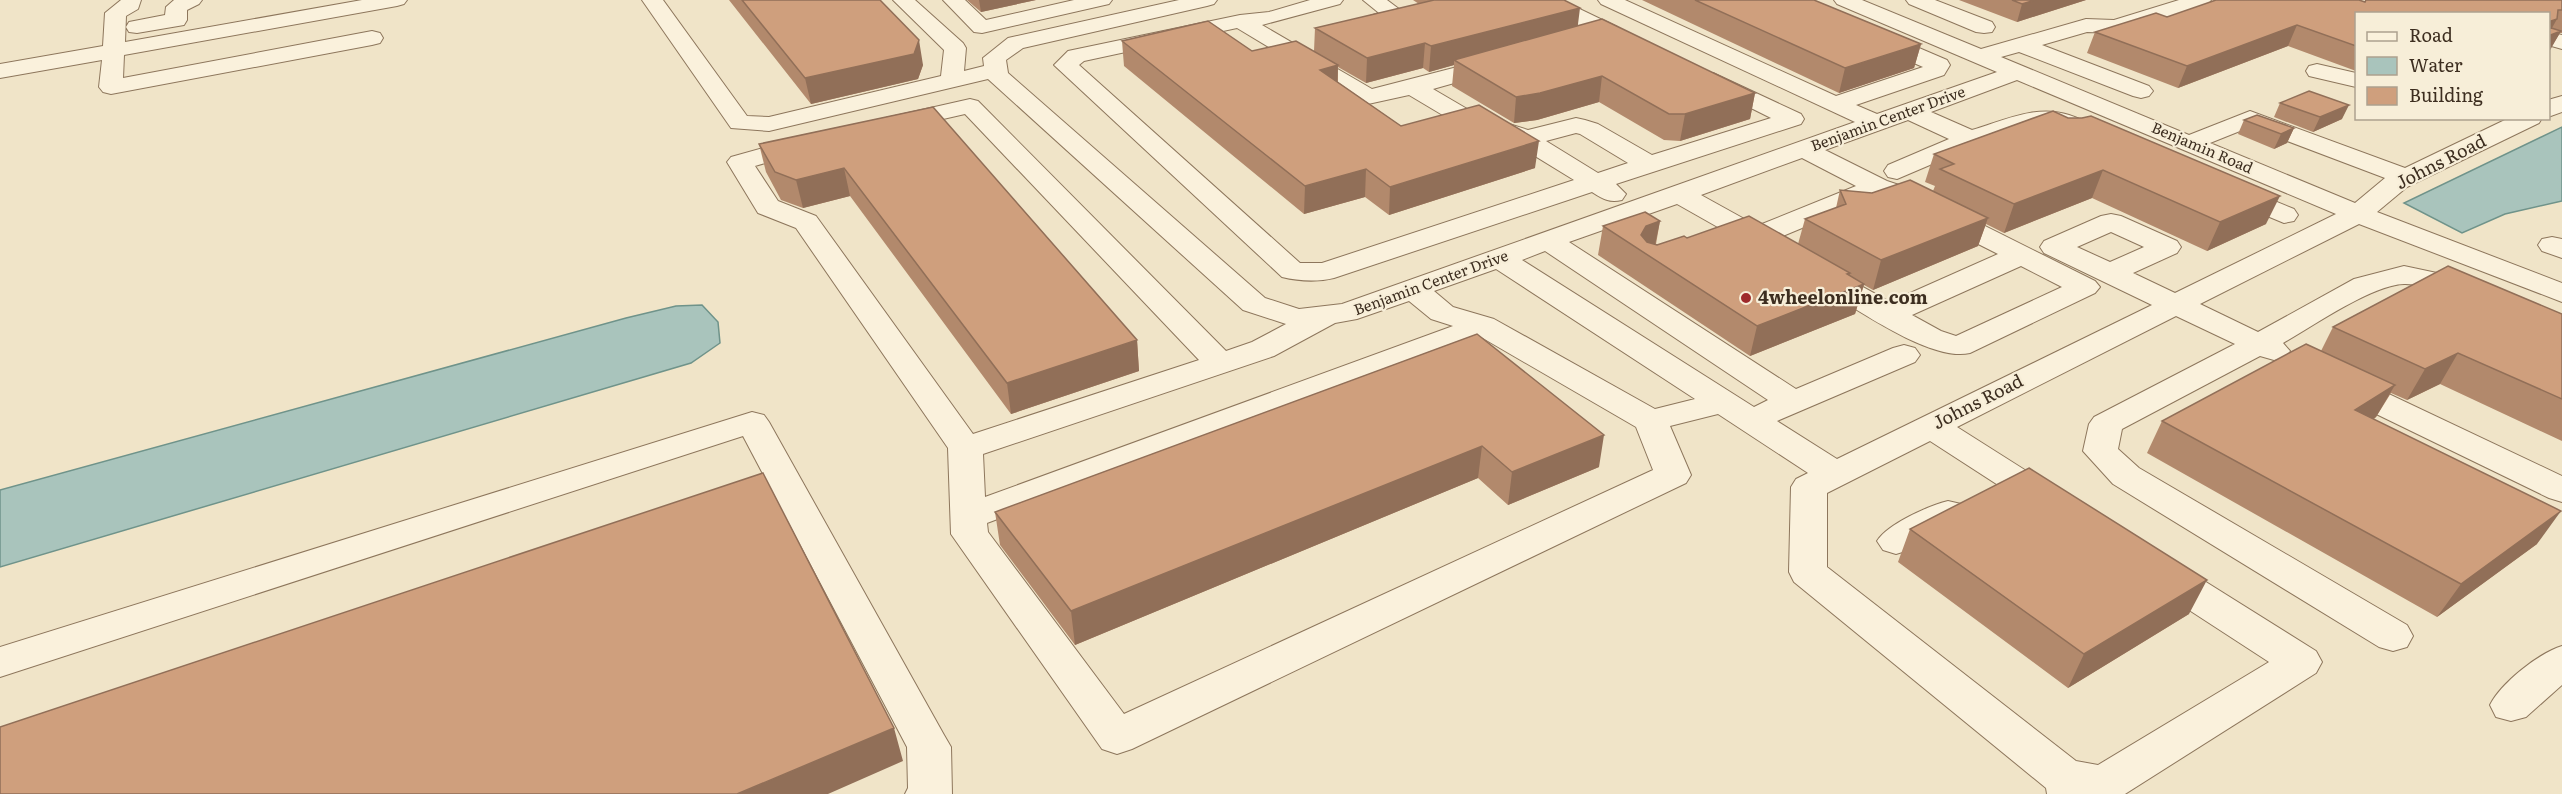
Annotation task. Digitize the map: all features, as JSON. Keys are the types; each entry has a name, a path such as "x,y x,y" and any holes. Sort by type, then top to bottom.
{"street":[{"path":"131,0 131,6 116,13 111,87 368,29"},
{"path":"176,20 176,7 192,0"},
{"path":"0,92 114,50 176,20 292,0"},
{"path":"0,70 397,0"},
{"path":"652,0 740,123 769,124 996,70 994,57 1016,43 1207,0"},
{"path":"903,0 955,48 952,80"},
{"path":"953,0 996,38 1016,43"},
{"path":"982,27 1102,0"},
{"path":"1333,0 1270,18 1240,21 1076,56 1065,65 1292,271 1324,272 1792,118 1691,70"},
{"path":"1338,32 1396,16 1372,0"},
{"path":"1545,0 1629,41"},
{"path":"1608,0 1876,123"},
{"name":"Benjamin Road","path":"1844,0 2358,214 2562,293"},
{"path":"1916,0 1984,27"},
{"path":"1980,56 2086,25 2115,27 2200,0"},
{"path":"1240,21 1368,97 1517,58"},
{"path":"1834,104 1936,70 1940,65 1852,28"},
{"path":"1574,42 1609,32"},
{"path":"1283,46 1316,38"},
{"path":"2020,44 2141,91"},
{"name":"Benjamin Center Drive","path":"996,70 997,75 1254,304 1297,318 1346,313 2019,72"},
{"path":"2317,71 2355,80"},
{"path":"1413,87 1465,118 1513,132 1637,209"},
{"path":"866,130 970,106 1220,363"},
{"path":"1909,111 1970,139"},
{"path":"1755,237 1888,179 1970,139 2037,117 2051,117 2098,134"},
{"path":"2190,143 2250,118 2406,177"},
{"path":"2498,120 2520,123"},
{"name":"Johns Road","path":"2068,786 1808,572 1809,487 2358,214 2406,177 2520,123"},
{"path":"1525,139 1576,125 1589,129 1650,165"},
{"path":"831,138 774,151 740,162 768,207 806,222 965,448 970,534 1117,737 1673,475 1651,421"},
{"path":"1803,149 1888,179 2054,247 2562,490"},
{"path":"1679,194 1930,338 1959,346 2085,287 1902,195 1888,179"},
{"path":"2208,182 2284,215"},
{"path":"2054,247 2112,222 2167,247 2110,273"},
{"path":"1548,241 1793,402"},
{"path":"1889,314 2021,255"},
{"path":"1500,258 1835,474"},
{"path":"1608,280 1640,268"},
{"path":"2392,636 2126,476 2100,451 2106,424 2259,344 2364,285 2404,275 2455,285 2487,299"},
{"path":"1413,289 1442,313 1483,326 1651,421 1793,402 1904,355"},
{"path":"965,448 1263,349 1328,315"},
{"path":"968,517 1483,326"},
{"path":"0,662 752,423 929,747 931,791 928,794"},
{"path":"1931,426 1990,491 2073,516"},
{"path":"1896,541 1990,491"},
{"path":"2068,786 2104,784 2301,662 2132,555"},
{"path":"2511,705 2562,661"}],"water":[{"path":"2562,127 2562,201 2505,214 2462,233 2404,203"},
{"path":"702,305 718,322 720,343 691,363 0,567 0,490 626,318 676,306"}],"building":[{"path":"742,0 880,0 919,40 914,54 805,78"},
{"path":"1434,0 1564,0 1580,8 1431,46 1425,43 1367,58 1315,28"},
{"path":"1695,0 1814,0 1921,44 1845,68"},
{"path":"2012,0 2035,0 2022,4"},
{"path":"2216,0 2359,0 2365,2 2366,0 2562,0 2562,10 2558,10 2557,19 2550,21 2550,12 2355,12 2355,46 2297,25 2187,66 2095,32 2156,13 2167,17"},
{"path":"1602,19 1755,93 1685,114 1669,114 1602,76 1540,93 1516,97 1454,60"},
{"path":"1208,21 1252,51 1296,41 1338,65 1320,70 1401,126 1479,105 1539,141 1390,187 1366,169 1305,186 1122,41"},
{"path":"2550,28 2561,31 2550,35"},
{"path":"2309,91 2349,105 2320,117 2280,103"},
{"path":"933,107 1137,340 1007,383 844,168 796,180 775,172 759,144"},
{"path":"2053,111 2068,118 2091,116 2280,196 2220,222 2103,170 2014,204 1940,169 1954,164 1934,154"},
{"path":"2257,115 2294,128 2281,134 2244,120"},
{"path":"1910,180 1988,218 1881,260 1805,219 1846,204 1840,190 1872,193"},
{"path":"1645,212 1660,221 1646,226 1641,235 1647,242 1657,245 1684,236 1687,238 1749,216 1850,273 1847,274 1864,284 1757,326 1603,226"},
{"path":"2448,266 2562,314 2562,399 2458,353 2425,369 2333,327"},
{"path":"1477,334 1604,435 1512,472 1482,446 1071,611 995,512"},
{"path":"2306,344 2395,385 2355,410 2561,511 2461,584 2162,421"},
{"path":"2029,468 2207,580 2084,654 1910,529"},
{"path":"763,473 894,728 737,794 0,794 0,727"}],"place":[{"name":"4wheelonline.com","path":"1746,298"}]}
